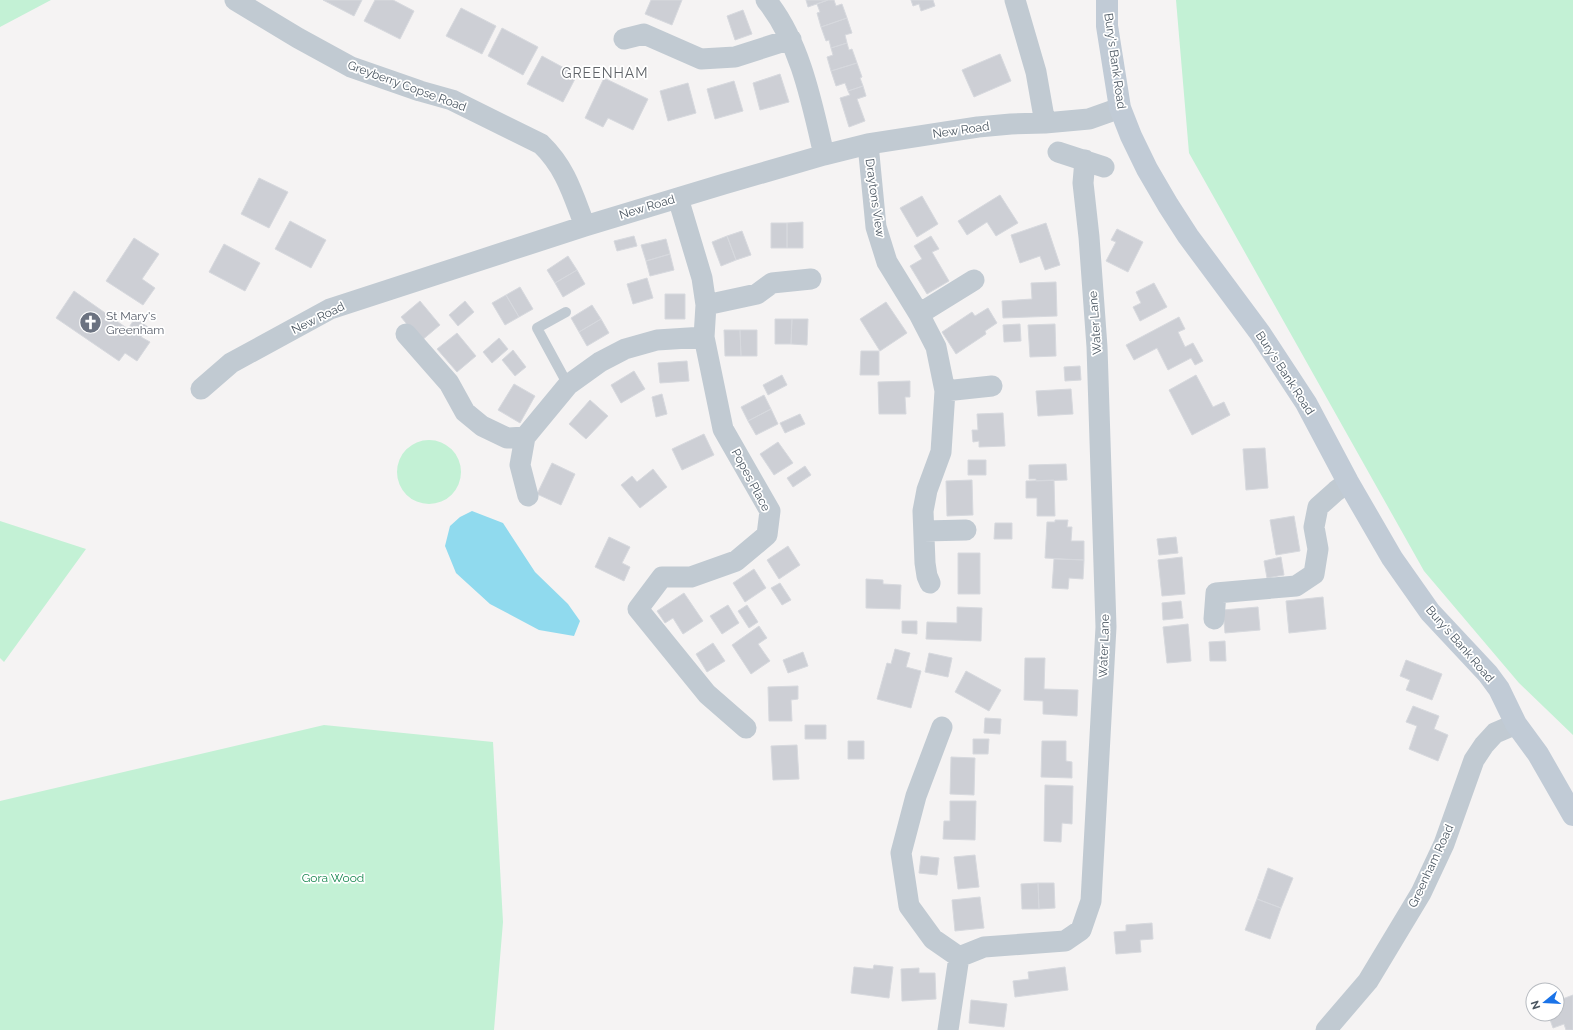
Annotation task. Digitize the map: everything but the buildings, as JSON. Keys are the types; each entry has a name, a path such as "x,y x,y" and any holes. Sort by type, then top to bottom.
{"street":[{"name":"Greyberry Copse Road","path":"235,0 298,38 351,67 420,91 452,100 541,144 552,155 565,175 585,226"},
{"path":"766,0 776,12 791,39 812,104 824,155"},
{"path":"1015,0 1036,72 1045,123"},
{"name":"Bury's Bank Road","path":"1107,0 1107,26 1120,108 1144,163 1168,205 1220,281 1260,333 1306,403 1348,482 1392,558 1430,612 1488,674 1499,689 1516,724 1538,754 1573,815"},
{"path":"624,39 644,34 701,59 735,57 791,39"},
{"name":"New Road","path":"201,389 231,363 330,309 585,226 824,155 868,144 978,127 1045,123 1089,118 1120,108"},
{"name":"Draytons View","path":"868,144 876,227 887,262 919,314 936,347 945,391 941,452 927,490 923,511 925,563 927,576 930,583"},
{"name":"Water Lane","path":"958,958 984,947 1065,941 1081,930 1092,901 1106,627 1097,347 1089,237 1083,183 1094,164 1058,152"},
{"name":"Popes Place","path":"678,198 702,278 706,305 704,337 723,429 770,512 767,535 736,561 691,577 662,577 638,609 707,694 746,728"},
{"path":"706,305 757,294 772,283 811,279"},
{"path":"919,314 974,280"},
{"path":"406,334 449,383 464,412 482,426 507,438 525,437"},
{"path":"528,496 520,465 525,437 568,385 600,362 625,349 657,340 704,337"},
{"path":"945,391 992,386"},
{"path":"1214,619 1214,599 1216,593 1296,586 1314,574 1318,549 1314,527 1318,507 1348,482"},
{"path":"924,531 966,530"},
{"name":"Greenham Road","path":"1326,1030 1368,981 1421,893 1444,844 1474,760 1484,745 1495,733 1516,724"},
{"path":"942,727 916,796 901,853 909,906 933,939 958,958 948,1030"}],"lane":[{"path":"566,312 537,328 568,385"}],"green space":[{"path":"0,0 51,0 0,27"},
{"path":"1176,0 1573,0 1573,735 1519,683 1424,571 1189,153"},
{"path":"429,440 447,446 455,454 461,472 455,490 447,498 429,504 411,498 403,490 397,472 403,454 411,446"},
{"path":"0,521 86,549 4,662 0,658"},
{"name":"Gora Wood","path":"324,725 493,742 503,922 494,1030 0,1030 0,801"}],"water":[{"path":"472,511 503,523 535,572 568,604 580,621 574,636 539,630 490,604 456,573 445,546 450,526 460,517"}],"place":[{"name":"St Mary's Greenham","path":"91,323"}],"district":[{"name":"GREENHAM","path":"605,73"}]}
